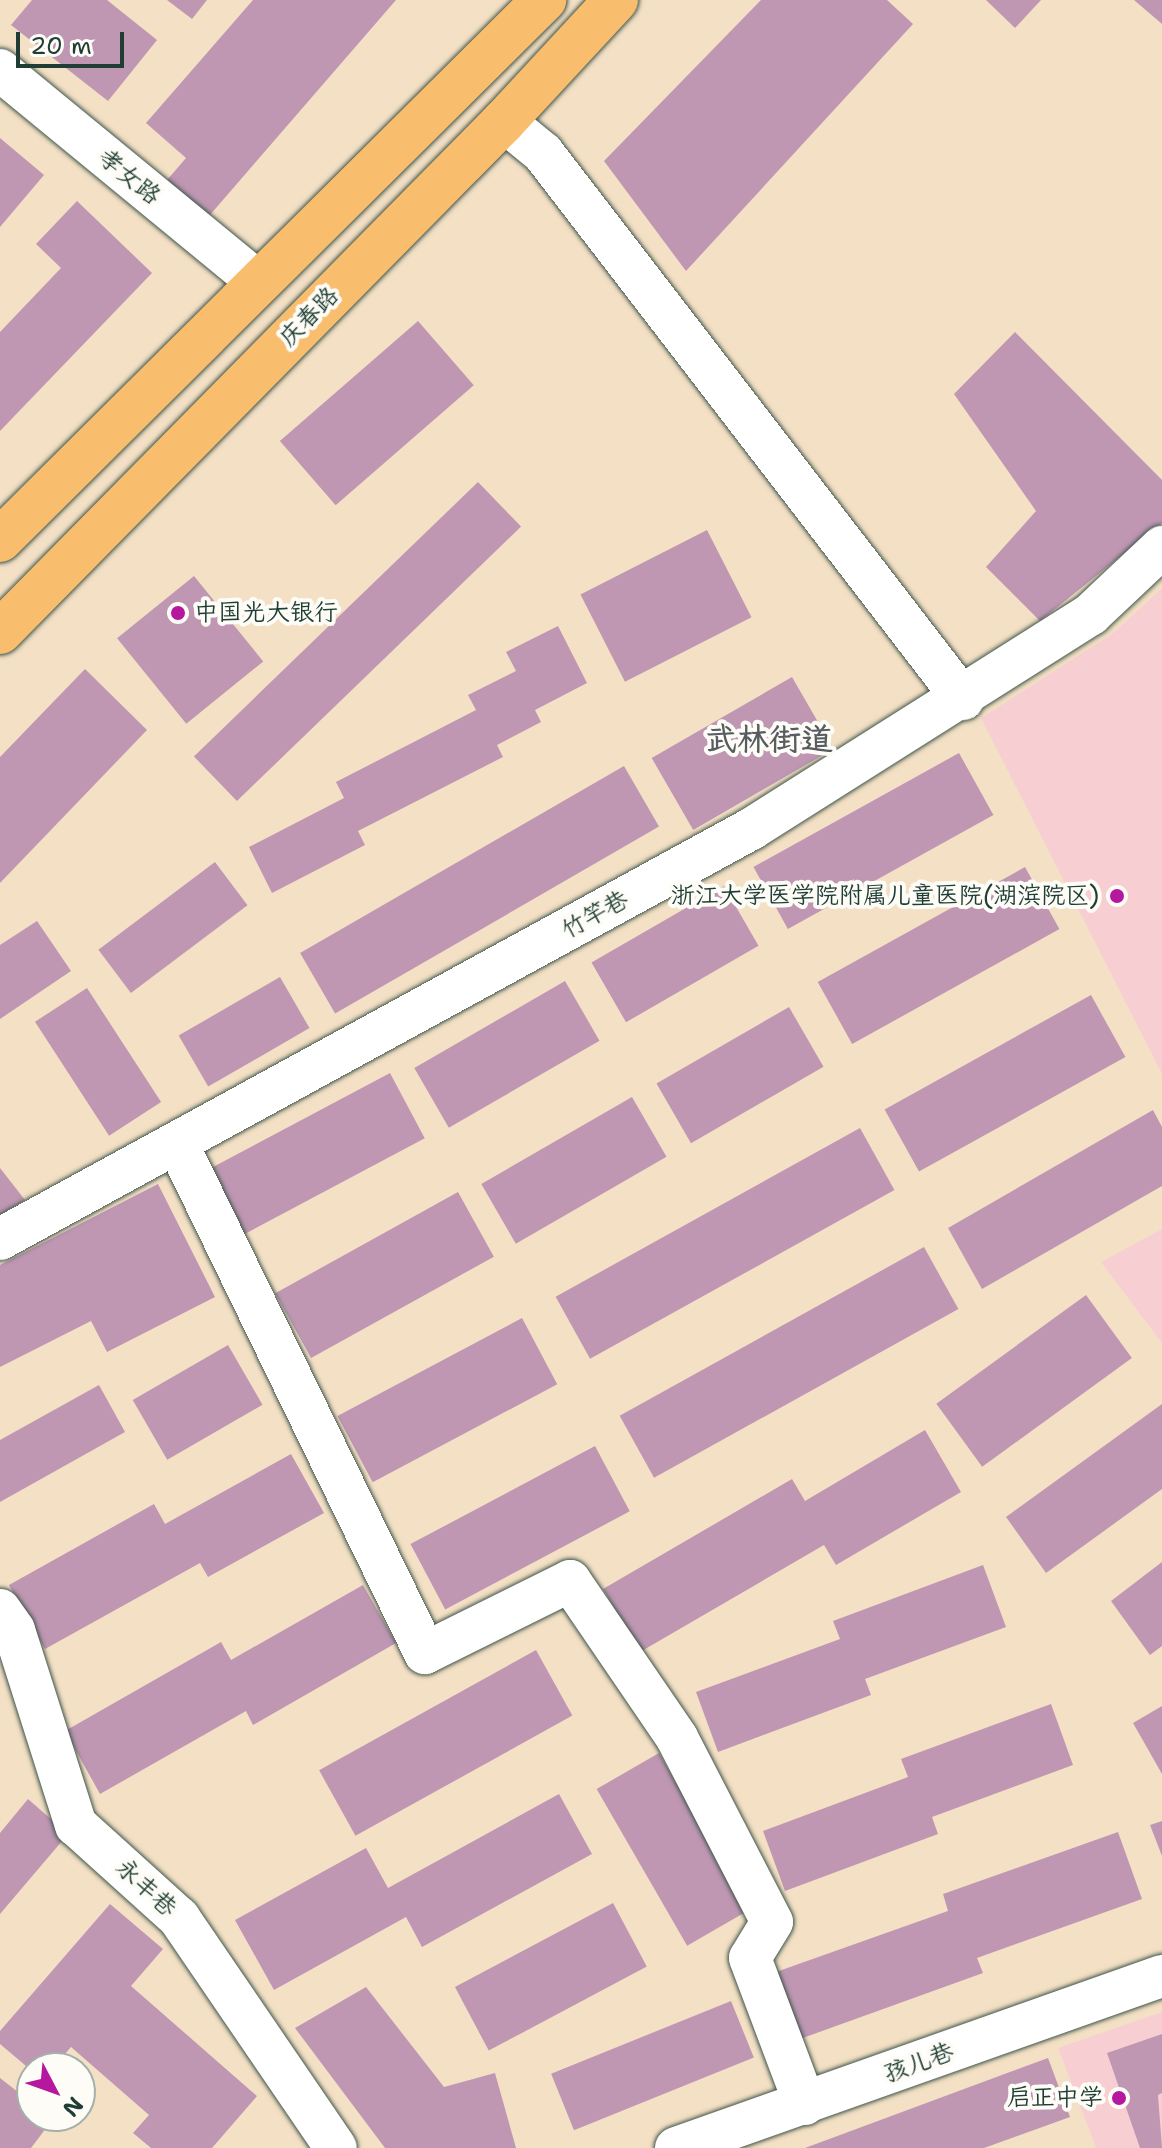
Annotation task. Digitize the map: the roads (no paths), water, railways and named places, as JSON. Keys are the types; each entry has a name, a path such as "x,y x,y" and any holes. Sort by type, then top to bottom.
{"main road":[{"path":"0,540 544,0"},
{"name":"庆春路","path":"0,632 504,121 616,0"}],"street":[{"name":"孝女路","path":"0,70 259,283"},
{"path":"504,121 543,153 963,699"},
{"name":"竹竿巷","path":"0,1239 178,1145 751,829 963,699 1091,614 1162,547"},
{"path":"178,1145 425,1653 570,1581 677,1738 772,1922 750,1958 805,2104"},
{"name":"永丰巷","path":"0,1610 14,1630 76,1825 179,1918 336,2148"},
{"name":"孩儿巷","path":"676,2148 1162,1976"}],"place":[{"name":"中国光大银行","path":"178,613"},
{"name":"浙江大学医学院附属儿童医院(湖滨院区)","path":"1117,896"},
{"name":"启正中学","path":"1119,2098"}],"district":[{"name":"武林街道","path":"769,739"}]}
